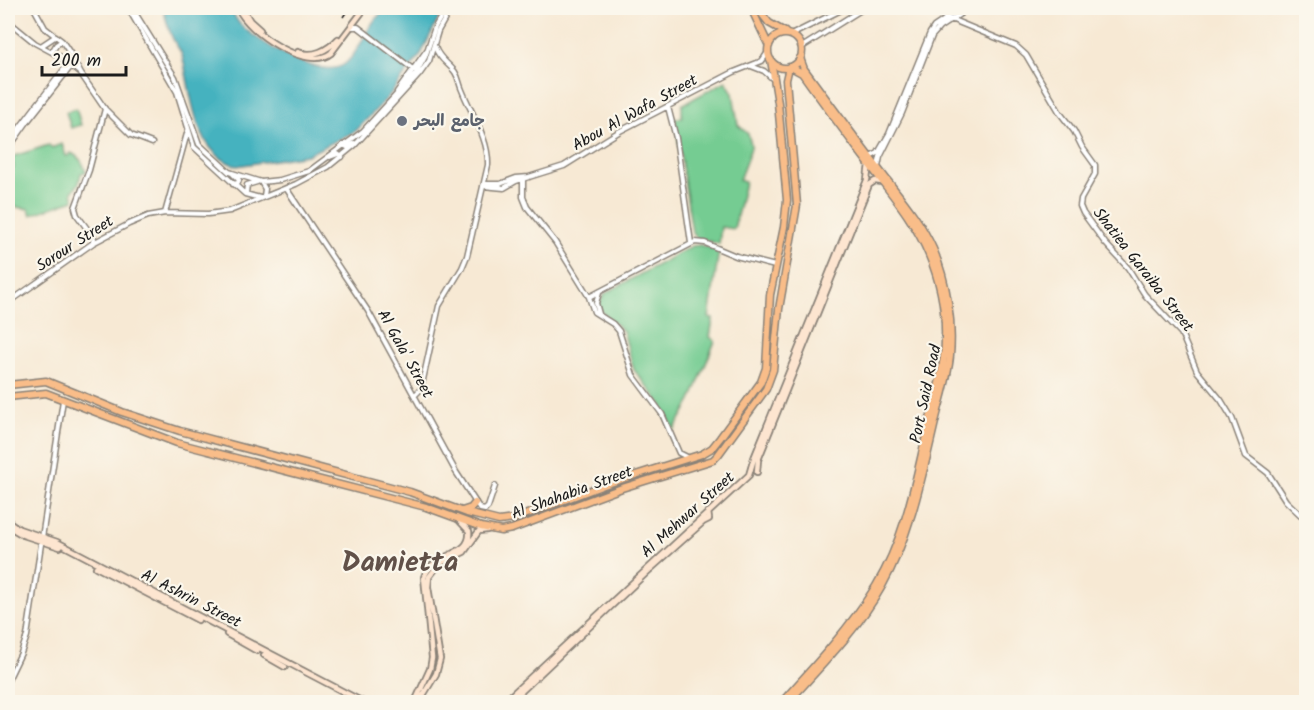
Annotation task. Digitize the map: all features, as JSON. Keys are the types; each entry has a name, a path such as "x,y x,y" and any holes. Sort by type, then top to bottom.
{"highway":[{"path":"751,8 763,30 771,60 779,66 790,67 800,58 802,47 797,38 769,23 757,8"},
{"path":"763,30 769,30 769,23"},
{"path":"769,49 776,36 789,34"},
{"name":"Port Said Road","path":"800,58 806,71 882,182 925,239"},
{"name":"Al Shahabia Street","path":"8,385 46,381 122,412 180,431 428,498 461,511 498,521 518,518 604,485 707,452 720,438 764,374 770,292 787,200 776,82 771,60"},
{"name":"Port Said Road","path":"790,67 802,73 839,118"},
{"name":"Al Shahabia Street","path":"8,397 43,393 177,443 426,507 493,530 506,531 607,493 712,460 727,443 772,377 782,290 797,200 786,80 790,67"},
{"path":"781,139 786,146 792,142"},
{"path":"783,159 789,156 794,158"},
{"name":"Port Said Road","path":"788,702 854,625 876,596 887,575 904,535 918,491 946,364 942,300 925,239 911,212 878,168 869,161"},
{"path":"781,241 787,240 791,243"},
{"path":"770,292 776,295 782,290"},
{"name":"Port Said Road","path":"782,702 845,629 872,592 885,569 910,499 946,364"},
{"path":"88,410 92,405 91,399"},
{"path":"118,422 118,416 122,412"},
{"path":"720,438 727,443"},
{"path":"216,452 215,448 219,442"},
{"path":"305,475 308,470 307,465"},
{"path":"613,482 616,490"},
{"path":"604,485 607,493"},
{"path":"426,507 430,502 428,498"},
{"path":"437,511 435,506 439,502"},
{"path":"461,511 471,508 475,503"},
{"path":"518,518 525,524"}],"main road":[{"path":"240,8 245,21 255,30 302,57 327,56 351,28 363,8"},
{"path":"313,57 338,39 363,8"},
{"path":"324,50 327,56"},
{"name":"Al Mehwar Street","path":"510,702 749,475 845,240 868,178 869,161"},
{"name":"Al Mehwar Street","path":"845,240 870,184 875,180 882,182"},
{"name":"Al Mehwar Street","path":"757,472 766,433"},
{"name":"Al Mehwar Street","path":"645,572 709,519 708,512"},
{"path":"457,518 472,536"},
{"name":"Al Ashrin Street","path":"8,521 23,533"},
{"name":"Al Ashrin Street","path":"8,526 41,539 57,542 149,593 363,702"},
{"path":"415,702 431,666 432,655 424,584 425,574 437,560 462,549 479,531 493,530"},
{"path":"419,702 438,670 440,659 428,587 429,577 439,564 464,552 472,536"},
{"name":"Al Mehwar Street","path":"504,702 607,608"},
{"name":"Al Ashrin Street","path":"252,646 357,702"},
{"path":"432,655 440,659"},
{"path":"431,666 436,666 438,670"}],"street":[{"path":"34,8 45,28 62,41 76,61 81,74"},
{"path":"130,8 177,86 197,141 239,180 237,184 232,183"},
{"path":"246,195 245,190 248,185 280,180 301,174 316,166 363,131 416,73 428,49 435,27 446,8"},
{"name":"Sorour Street","path":"8,303 93,243 129,224 148,216 165,213 219,213 286,188 321,171 342,157 359,141 419,75 429,61 439,28 451,8"},
{"path":"789,34 828,18 845,8"},
{"path":"802,47 864,8"},
{"name":"Shatiea Garaiba Street","path":"929,8 1016,46 1025,54 1059,112 1074,129 1082,147 1095,165 1095,174 1081,199 1083,213 1128,268 1145,295 1181,333 1197,371 1230,415 1248,457 1268,473 1286,501 1306,520"},
{"name":"Al Mehwar Street","path":"878,168 879,160 902,112 931,37 937,29 965,8"},
{"name":"Al Mehwar Street","path":"869,161 878,154 887,137 930,32 934,27 969,8"},
{"path":"828,18 835,19 834,26"},
{"path":"356,20 367,33"},
{"path":"8,21 40,46 72,65 81,74 105,109 131,135 152,142"},
{"path":"351,28 356,26 367,33 415,69"},
{"path":"40,46 56,36"},
{"path":"52,52 62,41"},
{"path":"415,395 421,389 440,303 467,256 488,159 477,124 456,73 440,58 434,44"},
{"path":"395,96 399,87 428,49"},
{"name":"Abou Al Wafa Street","path":"484,185 502,188 569,163 619,132 734,72 763,60 769,49"},
{"path":"8,143 65,68 63,59"},
{"path":"8,149 32,114 72,65"},
{"path":"751,66 764,71 776,82"},
{"path":"177,86 188,130 198,152 246,195 264,197 265,189 259,182 232,173"},
{"path":"668,107 676,138 691,243"},
{"path":"93,243 94,238 77,215 75,208 89,170 105,109"},
{"path":"165,213 188,130"},
{"path":"342,145 347,147 359,141"},
{"path":"327,158 338,154 342,157"},
{"name":"Abou Al Wafa Street","path":"484,185 498,185 514,178 530,177"},
{"path":"523,180 523,197 526,205 552,238 589,297 593,310 614,325 620,333 632,374 662,414 679,453 676,462"},
{"name":"Al Gala' Street","path":"286,188 364,305 475,503"},
{"path":"589,297 691,243 705,243 736,256 775,266"},
{"path":"599,292 596,302 599,315"},
{"path":"8,680 27,636 63,400"},
{"path":"679,453 691,458"},
{"path":"475,503 480,509 486,509 495,486"}],"green space":[{"path":"726,81 733,93 738,125 748,134 751,148 739,180 745,182 734,229 721,227 719,244 697,238 692,232 675,119 682,117 682,105"},
{"path":"76,108 81,125 71,128 66,112"},
{"path":"62,144 66,156 71,153 77,156 86,172 81,173 79,183 72,192 74,200 31,215 29,209 16,207 8,201 8,172 14,167 11,157 49,145 51,148"},
{"path":"700,245 719,250 709,318 713,319 710,337 715,341 691,401 674,430 661,404 634,370 623,331 601,311 598,302 604,294 692,246"}],"water":[{"path":"163,8 230,8 239,23 274,49 307,64 322,68 335,68 350,59 371,25 386,8 444,8 420,56 388,97 356,131 307,155 237,166 222,159 202,135 196,120 182,55 171,35"}],"railway":[{"path":"343,17 349,8"}],"place":[{"name":"جامع البحر","path":"402,121"}],"district":[{"name":"Damietta","path":"400,563"}]}
